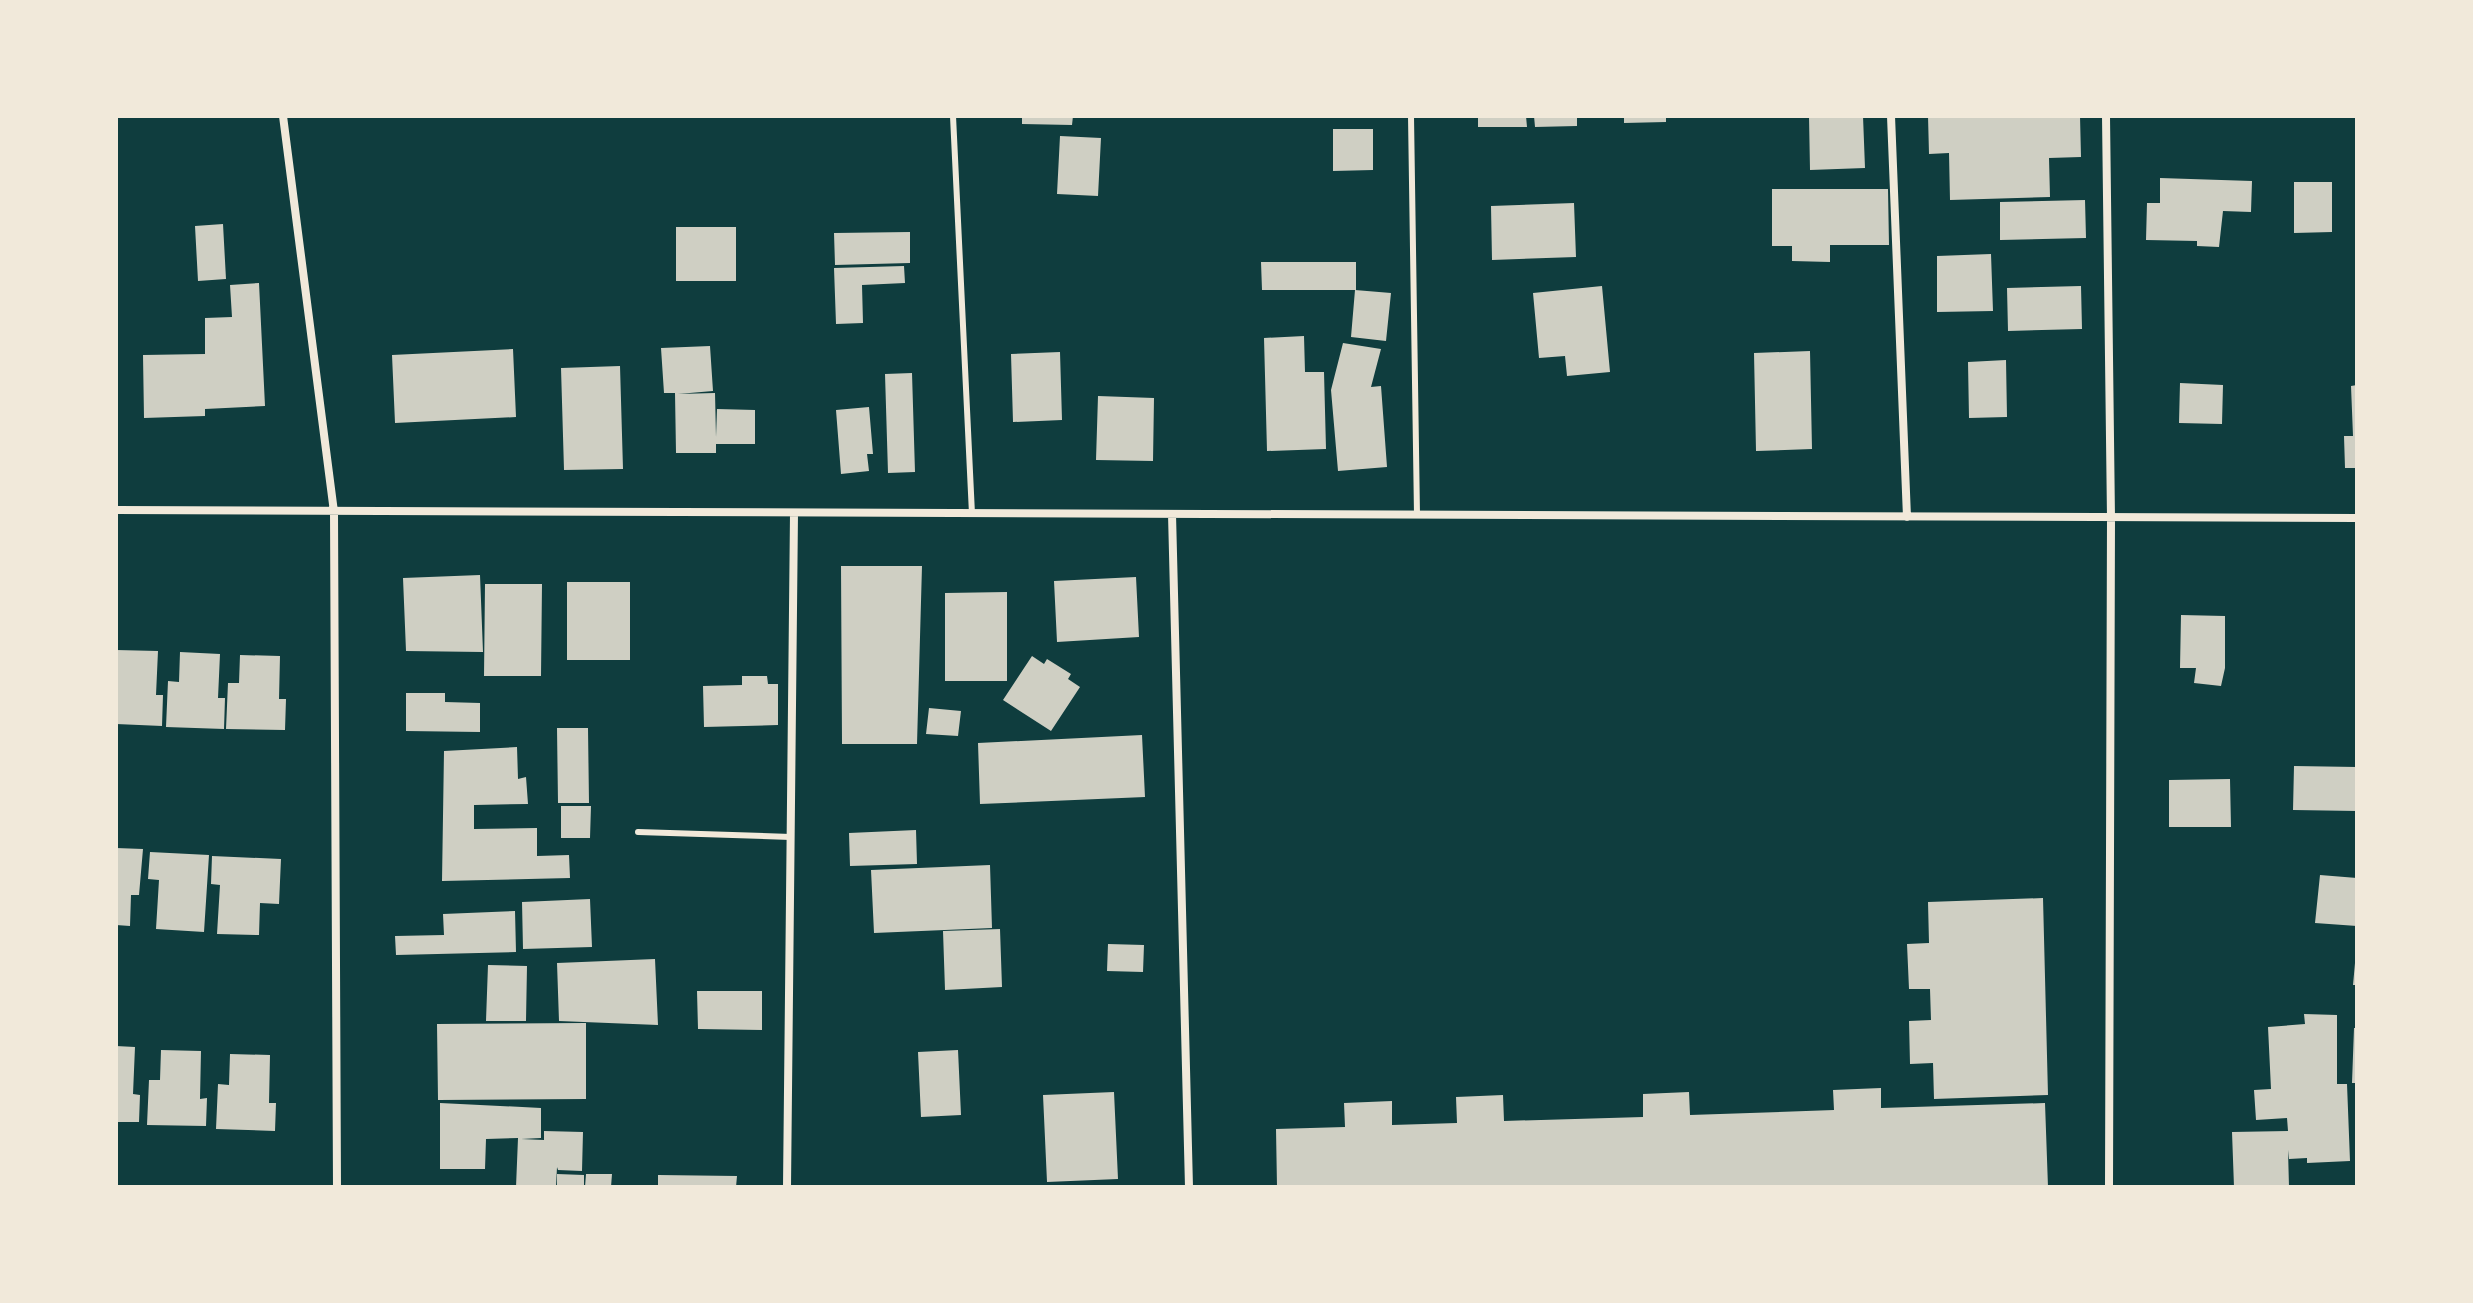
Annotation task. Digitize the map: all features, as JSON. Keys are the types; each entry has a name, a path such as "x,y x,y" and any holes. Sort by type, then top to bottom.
{"street":[{"path":"283,116 334,512 337,1187"},
{"path":"1891,116 1907,517"},
{"path":"2106,116 2111,518 2109,1187"},
{"path":"116,510 2357,518"},
{"path":"787,1187 794,513"},
{"path":"1172,514 1189,1187"}],"lane":[{"path":"953,116 972,514"},
{"path":"1411,116 1417,515"},
{"path":"638,832 791,837"}],"building":[{"path":"1022,116 1073,116 1072,125 1022,124"},
{"path":"1478,116 1526,116 1527,127 1478,127"},
{"path":"1534,116 1577,116 1577,126 1535,127"},
{"path":"1624,116 1666,116 1666,122 1624,123"},
{"path":"1809,116 1863,116 1865,168 1810,170"},
{"path":"1928,116 2080,116 2081,157 2049,158 2050,197 1950,200 1949,153 1929,154"},
{"path":"1333,129 1373,129 1373,170 1333,171"},
{"path":"1060,136 1101,138 1098,196 1057,194"},
{"path":"2160,178 2252,181 2251,212 2223,211 2219,247 2197,246 2197,241 2146,240 2147,203 2160,203"},
{"path":"2294,182 2332,182 2332,232 2294,233"},
{"path":"1772,189 1888,189 1889,245 1830,245 1830,262 1792,261 1792,246 1772,246"},
{"path":"2085,200 2086,238 2000,240 2000,202"},
{"path":"1574,203 1576,257 1492,260 1491,206"},
{"path":"223,224 226,279 198,281 195,226"},
{"path":"676,227 736,227 736,281 676,281"},
{"path":"910,232 910,263 835,265 834,233"},
{"path":"1991,254 1993,311 1937,312 1937,256"},
{"path":"1261,262 1356,262 1356,290 1262,290"},
{"path":"904,266 905,283 862,285 863,323 836,324 834,268"},
{"path":"259,283 265,406 205,409 205,416 144,418 143,355 205,354 205,318 232,317 230,285"},
{"path":"1602,286 1610,372 1567,376 1565,356 1539,358 1533,293"},
{"path":"2081,286 2082,329 2008,331 2007,288"},
{"path":"1355,290 1391,293 1386,341 1351,337"},
{"path":"1304,336 1305,372 1324,372 1326,449 1267,451 1264,338"},
{"path":"1343,343 1381,349 1371,387 1381,386 1387,467 1338,471 1331,390"},
{"path":"710,346 713,391 678,394 715,393 716,437 717,409 755,410 755,444 716,444 716,453 676,453 675,393 664,393 661,348"},
{"path":"513,349 516,417 395,423 392,355"},
{"path":"1810,351 1812,449 1756,451 1754,353"},
{"path":"1060,352 1062,420 1013,422 1011,354"},
{"path":"2006,360 2007,417 1969,418 1968,362"},
{"path":"620,366 623,469 564,470 561,368"},
{"path":"912,373 915,472 888,473 885,374"},
{"path":"2180,383 2223,385 2222,424 2179,423"},
{"path":"2357,385 2357,468 2345,468 2344,436 2353,436 2351,386"},
{"path":"1098,396 1154,398 1153,461 1096,460"},
{"path":"869,407 873,454 867,454 869,471 841,474 836,410"},
{"path":"841,566 922,566 917,744 842,744"},
{"path":"480,575 483,652 406,651 403,578"},
{"path":"1136,577 1139,637 1057,642 1054,581"},
{"path":"567,582 630,582 630,660 567,660"},
{"path":"485,584 542,584 541,676 484,676"},
{"path":"1007,592 1007,681 945,681 945,593"},
{"path":"2181,615 2225,616 2225,668 2221,686 2194,683 2196,668 2180,668"},
{"path":"116,650 158,651 156,695 163,695 162,726 116,724"},
{"path":"180,652 220,654 218,698 225,698 224,729 166,727 168,681 179,682"},
{"path":"240,655 280,656 279,699 286,699 285,730 226,729 228,683 239,683"},
{"path":"1032,656 1044,664 1047,659 1071,674 1068,679 1080,687 1051,731 1003,700"},
{"path":"742,676 767,676 768,684 778,684 778,725 704,727 703,686 742,685"},
{"path":"406,693 445,693 445,702 480,703 480,732 406,731"},
{"path":"929,708 961,711 958,736 926,734"},
{"path":"557,728 588,728 589,803 558,803"},
{"path":"1142,735 1145,797 980,804 978,743"},
{"path":"517,747 518,779 526,777 528,804 474,805 474,829 537,828 537,856 569,855 570,878 442,881 444,751"},
{"path":"2294,766 2357,767 2357,811 2293,810"},
{"path":"2230,779 2231,827 2169,827 2169,780"},
{"path":"561,806 591,806 590,838 561,838"},
{"path":"916,830 917,864 850,866 849,833"},
{"path":"116,848 143,849 139,895 131,895 130,926 116,925"},
{"path":"150,852 209,855 204,932 156,929 159,880 148,879"},
{"path":"212,856 281,859 279,904 260,903 259,935 217,934 220,885 211,884"},
{"path":"990,865 992,928 874,933 871,870"},
{"path":"2320,875 2357,878 2357,926 2315,923"},
{"path":"2043,898 2048,1095 1934,1099 1933,1063 1910,1064 1909,1021 1931,1020 1930,989 1909,989 1907,944 1929,943 1928,902"},
{"path":"590,899 592,947 523,949 522,902"},
{"path":"515,911 516,952 396,955 395,936 444,935 443,914"},
{"path":"1000,929 1002,987 945,990 943,931"},
{"path":"1108,944 1144,945 1143,972 1107,971"},
{"path":"655,959 658,1025 559,1021 557,963"},
{"path":"2355,963 2357,985 2353,985"},
{"path":"488,965 527,966 526,1021 486,1021"},
{"path":"697,991 762,991 762,1030 698,1029"},
{"path":"2304,1014 2337,1015 2337,1084 2347,1084 2350,1161 2307,1163 2307,1158 2289,1159 2288,1150 2289,1187 2234,1187 2232,1132 2288,1131 2287,1118 2256,1120 2254,1090 2271,1089 2268,1027 2305,1024"},
{"path":"586,1023 586,1099 438,1100 437,1024"},
{"path":"2354,1028 2357,1028 2357,1083 2352,1083"},
{"path":"116,1046 135,1047 133,1094 140,1095 139,1122 116,1122"},
{"path":"161,1050 201,1051 200,1099 207,1098 206,1126 147,1125 149,1080 160,1080"},
{"path":"958,1050 961,1115 921,1117 918,1052"},
{"path":"230,1054 270,1055 269,1103 276,1103 275,1131 216,1129 218,1084 229,1085"},
{"path":"1881,1088 1881,1108 2045,1103 2048,1187 1277,1187 1276,1129 1345,1127 1344,1103 1392,1101 1392,1125 1457,1123 1456,1097 1503,1095 1504,1121 1643,1117 1643,1094 1689,1092 1690,1115 1834,1110 1833,1090"},
{"path":"1114,1092 1118,1179 1047,1182 1043,1095"},
{"path":"440,1103 541,1108 541,1138 521,1139 544,1140 544,1131 583,1132 582,1171 558,1170 557,1167 556,1187 516,1187 518,1138 486,1139 485,1169 440,1169"},
{"path":"557,1174 584,1175 584,1187 557,1187"},
{"path":"586,1174 612,1174 611,1187 585,1187"},
{"path":"658,1175 737,1176 736,1187 658,1187"}]}
